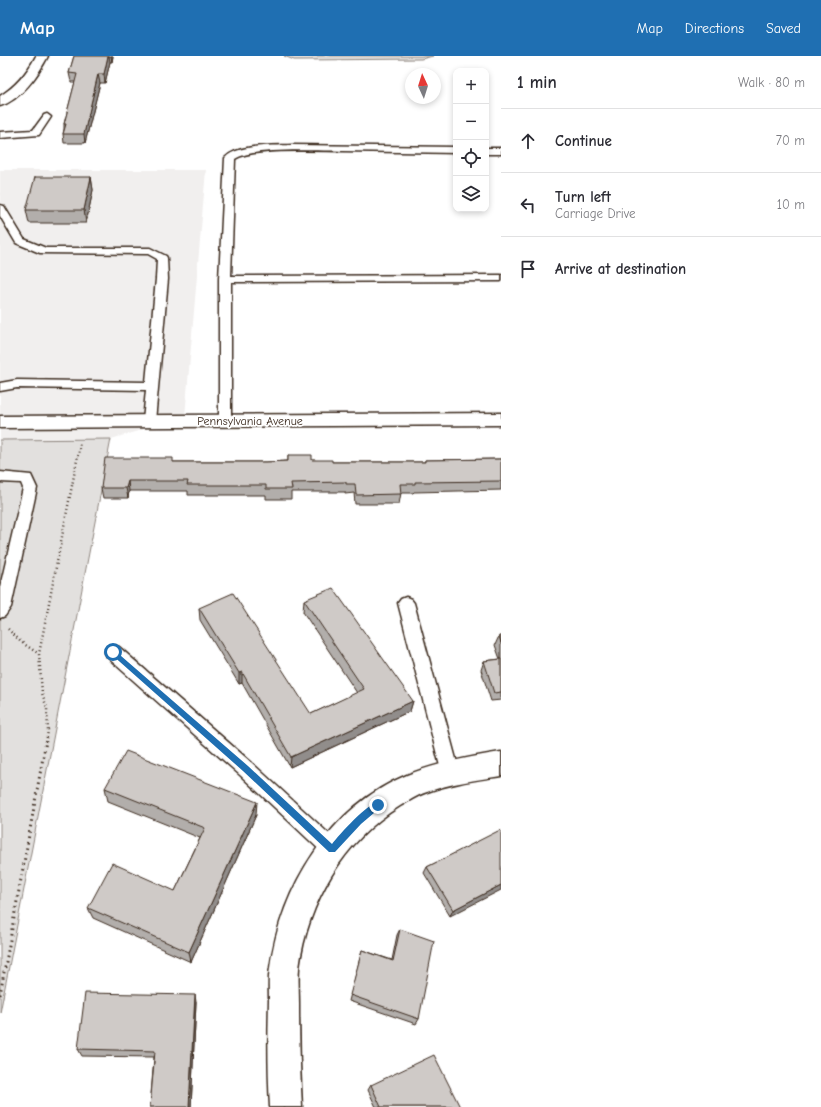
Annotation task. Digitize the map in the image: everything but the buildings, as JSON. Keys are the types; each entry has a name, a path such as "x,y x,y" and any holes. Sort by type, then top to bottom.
{"street":[{"path":"0,102 25,82 37,68 42,56"},
{"name":"Pennsylvania Avenue","path":"0,422 501,419"},
{"path":"286,1107 283,1033 285,966 289,942 300,906 317,871 332,849 358,821 378,805 405,789 425,781 451,774 501,764"}],"lane":[{"path":"0,135 36,133 47,117"},
{"path":"225,421 225,279 230,158 238,153 255,150 292,148 453,150"},
{"path":"489,151 501,151"},
{"path":"0,208 20,241 44,251 150,251 162,258 162,279 149,421"},
{"path":"225,279 501,278"},
{"path":"0,387 17,384 152,386"},
{"path":"0,477 26,478 30,488 3,608 0,612"},
{"path":"406,603 451,774"},
{"path":"113,652 246,769 332,849"}],"path":[{"path":"0,995 48,731 47,708 42,693 39,654 80,443"},
{"path":"5,627 21,642 39,654"}],"shaded area":[{"path":"284,56 433,56 421,59 294,60"},
{"path":"0,170 206,170 185,417 111,439 0,440"},
{"path":"111,439 0,1013 0,440"}],"route":[{"path":"113,652 246,769 332,849 358,821 378,805"}]}
